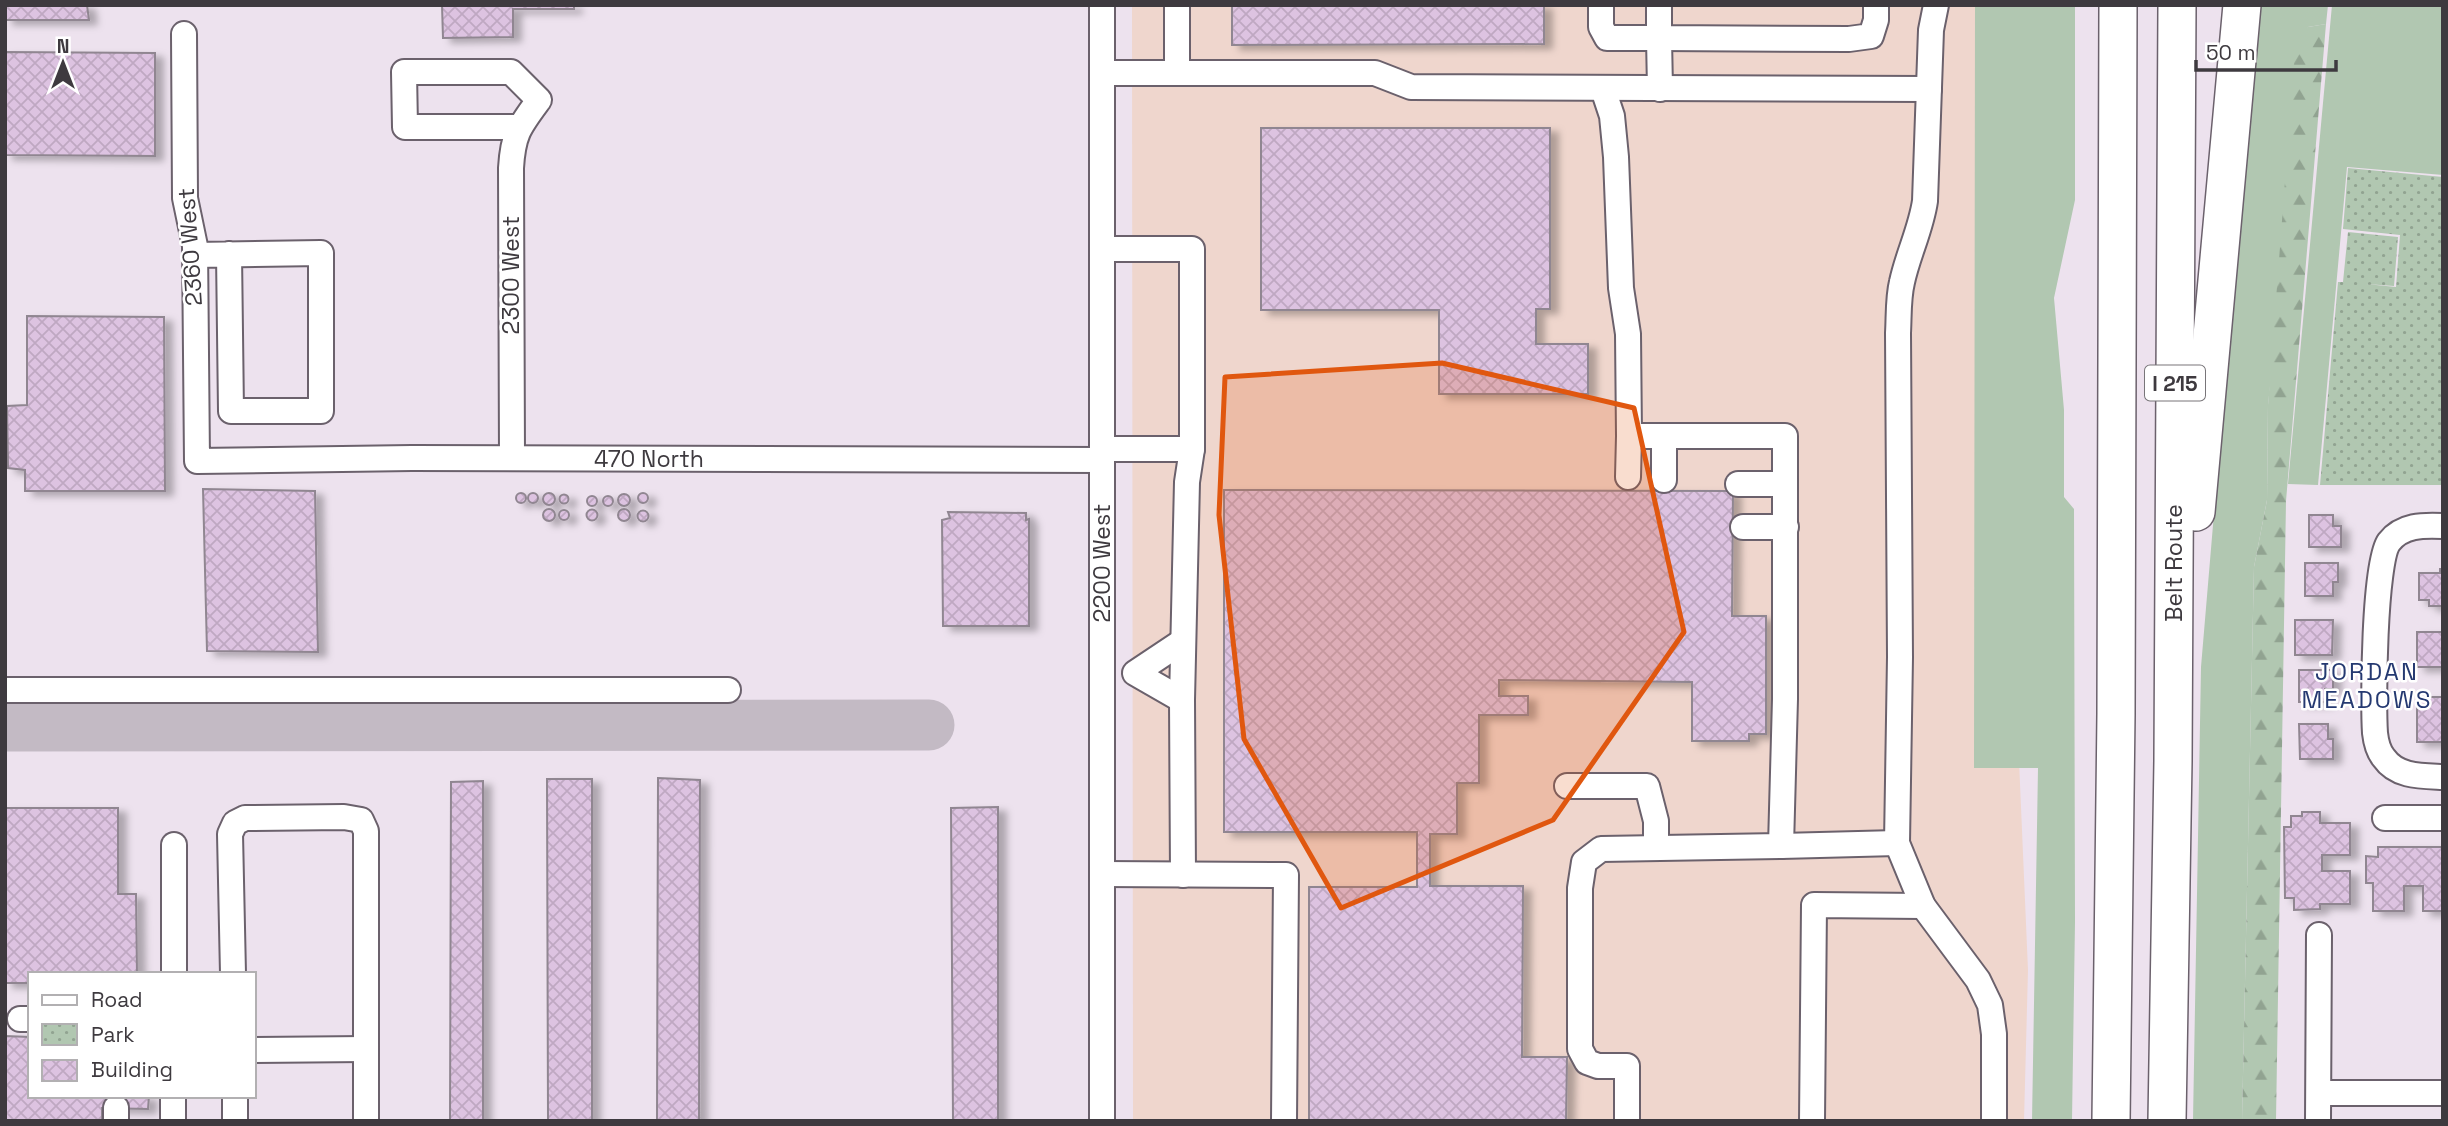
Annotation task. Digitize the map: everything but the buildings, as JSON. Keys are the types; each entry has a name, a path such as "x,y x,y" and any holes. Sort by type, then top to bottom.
{"highway":[{"path":"2094,5 2094,284 2116,714"},
{"name":"I 215","path":"2111,1121 2116,714 2118,5"},
{"name":"Belt Route","path":"2167,1121 2173,761 2177,5"},
{"path":"2173,761 2242,5"}],"street":[{"name":"2200 West","path":"1102,5 1102,1121"},
{"path":"1177,5 1177,73"},
{"path":"1601,5 1601,27 1607,38 1849,39 1871,36 1876,20 1876,5"},
{"path":"1659,5 1660,89"},
{"path":"1936,5 1931,30 1925,201 1922,222 1912,244 1901,286 1898,332 1900,657 1897,844 1923,906 1978,980 1990,1005 1994,1034 1994,1121"},
{"name":"2360 West","path":"184,34 185,198 195,255 197,461"},
{"name":"2300 West","path":"512,458 510,168 512,143 519,127 539,100 512,72 404,72 405,127 519,127"},
{"path":"1102,73 1375,73 1411,87 1929,89"},
{"path":"1603,89 1612,116 1621,288 1628,334 1629,477"},
{"path":"1102,249 1192,249 1192,449 1186,482 1182,874"},
{"path":"195,255 229,254 321,253 321,411 231,411 229,254"},
{"path":"1629,436 1785,436 1785,699 1781,846"},
{"path":"1664,436 1664,480"},
{"name":"470 North","path":"197,461 1102,454 1192,449"},
{"path":"1738,484 1785,484"},
{"path":"2443,526 2411,527 2403,530 2390,541 2382,556 2376,630 2375,724 2382,757 2395,769 2406,773 2443,776"},
{"path":"1743,527 1786,527"},
{"path":"1135,673 1183,641"},
{"path":"1102,671 1135,673 1182,700"},
{"path":"5,690 728,690"},
{"path":"1567,786 1647,786 1656,821 1656,848"},
{"path":"233,972 230,834 235,823 245,818 344,817 361,820 366,831 366,1121"},
{"path":"2385,818 2443,818"},
{"path":"1628,1121 1627,1066 1598,1066 1587,1062 1580,1049 1580,888 1584,862 1601,849 1897,844"},
{"path":"174,845 174,972"},
{"path":"1102,874 1286,875 1284,1121"},
{"path":"1812,1121 1814,905 1923,906"},
{"path":"2318,1121 2319,935"},
{"path":"256,1049 366,1049"},
{"path":"2319,1093 2443,1093"},
{"path":"173,1098 173,1121"},
{"path":"235,1098 235,1121"}],"highlighted area":[{"path":"1442,363 1634,408 1684,632 1553,820 1341,908 1244,739 1219,515 1225,377"}],"shaded area":[{"path":"1132,5 1996,5 2000,318 2028,970 2024,1121 1133,1121"}],"green space":[{"path":"1975,5 2075,5 2075,200 2054,298 2064,410 2064,497 2074,509 2075,922 2072,1121 2032,1121 2038,768 1974,768"},
{"path":"2257,5 2328,5 2326,24 2308,27 2268,405 2267,500 2254,567 2242,1121 2193,1121 2201,667"},
{"path":"2332,5 2443,5 2443,175 2347,167 2318,485 2288,484"},
{"path":"2326,24 2286,501 2276,1121 2242,1121 2254,567 2267,500 2268,405 2295,49 2308,27"},
{"path":"2348,168 2443,177 2443,485 2320,485 2338,282 2343,282 2348,232 2398,237 2394,286 2366,284 2396,287 2400,235 2343,229"}],"taxiway":[{"path":"5,726 929,725"}],"district":[{"name":"JORDAN MEADOWS","path":"2367,685"}]}
